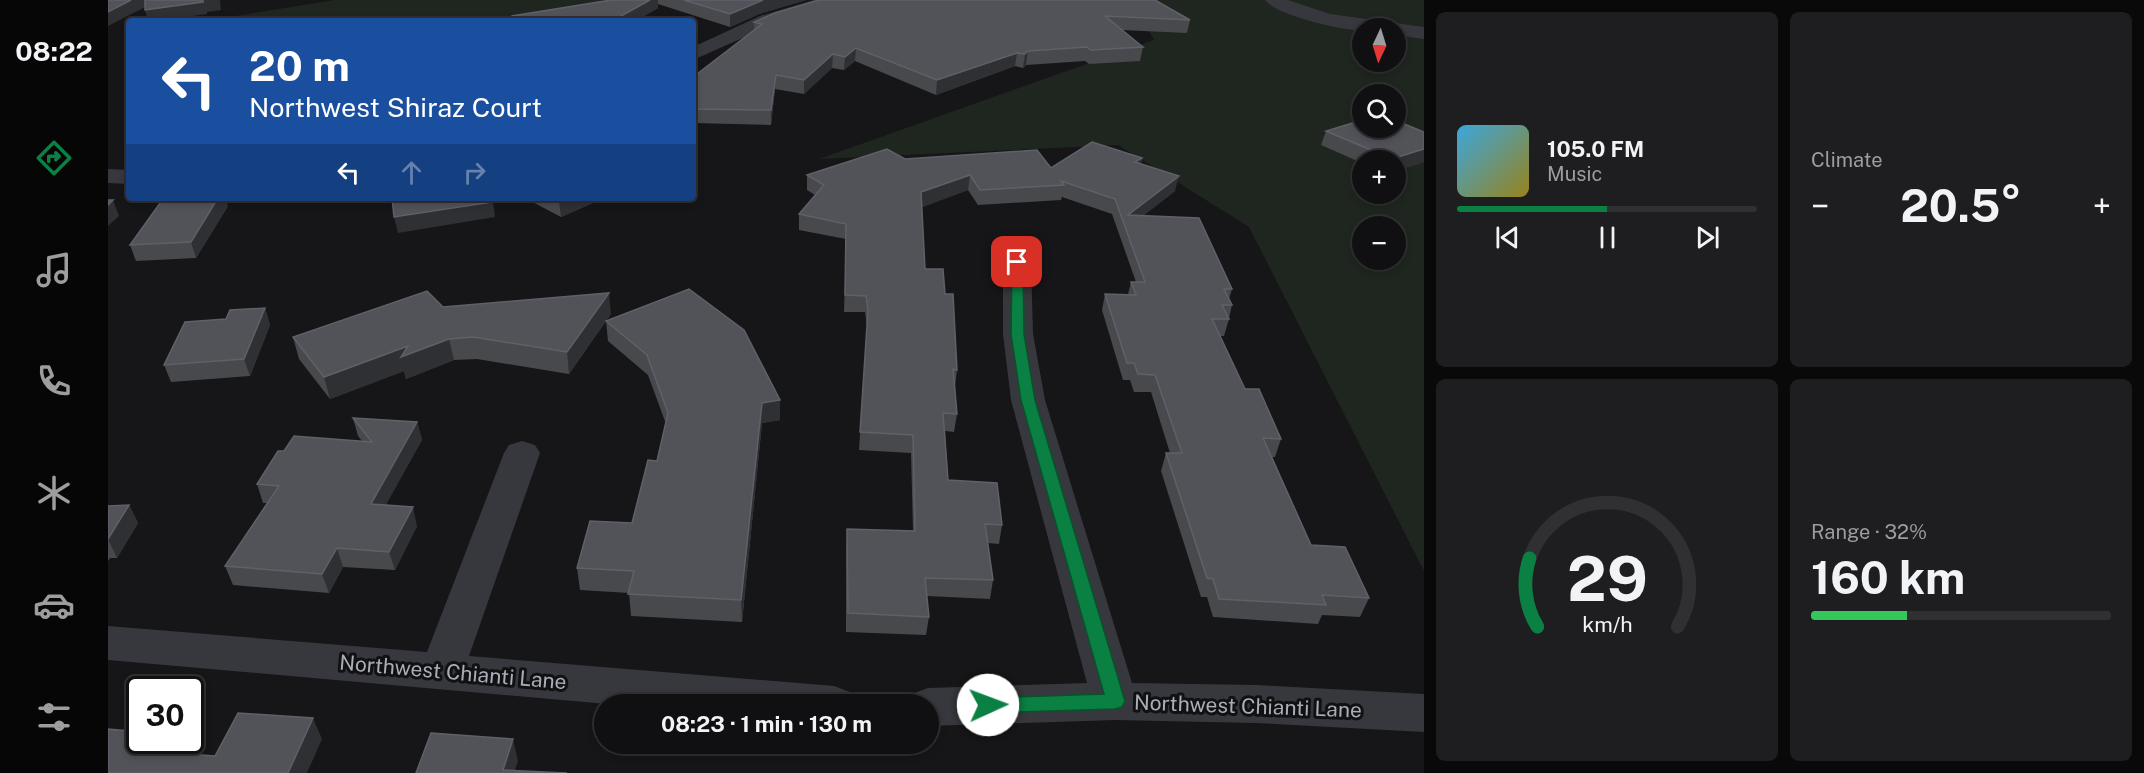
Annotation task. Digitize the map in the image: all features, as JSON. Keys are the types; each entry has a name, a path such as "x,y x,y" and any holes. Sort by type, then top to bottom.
{"street":[{"path":"696,53 767,20 833,0"},
{"path":"1274,0 1288,7 1334,21 1352,23"},
{"path":"1406,31 1424,33"},
{"path":"108,176 126,177"},
{"path":"1017,262 1017,334 1028,400 1115,701"},
{"path":"442,671 522,453"},
{"name":"Northwest Chianti Lane","path":"108,643 707,694"},
{"name":"Northwest Chianti Lane","path":"939,706 1115,701 1256,704 1424,713"}],"shaded area":[{"path":"334,0 619,0 551,18 223,18"},
{"path":"1132,0 1424,0 1424,571 1249,227 1118,145 819,159 1154,40"}],"building":[{"path":"108,0 131,0 108,12"},
{"path":"145,0 203,0 203,2 145,10"},
{"path":"611,0 650,0 617,18 512,18 512,16"},
{"path":"684,0 763,0 730,14"},
{"path":"819,0 1155,0 1190,20 1105,16 1143,47 1091,50 1087,47 1028,51 1025,54 1017,53 937,80 856,48 845,57 833,54 804,80 776,75 771,110 696,109 696,75 762,24 754,22"},
{"path":"1352,123 1352,138 1406,138 1406,125 1424,132 1424,149 1406,155 1406,150 1371,150 1326,131"},
{"path":"1092,142 1142,158 1135,162 1179,176 1128,215 1199,218 1232,289 1224,289 1232,305 1222,305 1229,319 1212,319 1245,389 1259,389 1281,439 1263,438 1311,545 1345,547 1369,598 1322,595 1326,605 1219,599 1213,579 1207,578 1166,453 1182,453 1155,375 1138,374 1134,363 1127,363 1105,294 1136,295 1131,282 1145,282 1115,199 1061,181 1064,185 980,190 970,175 921,192 925,269 943,269 945,294 953,294 957,370 953,369 957,414 943,413 948,480 997,483 1002,525 985,524 993,580 925,578 929,617 848,613 847,529 915,531 913,435 860,432 868,310 866,296 845,295 846,224 799,214 824,185 807,175 887,149 905,159 1037,150 1051,168"},
{"path":"162,201 216,201 191,242 130,245"},
{"path":"392,201 493,202 394,217"},
{"path":"689,289 744,330 780,400 762,403 741,600 628,594 634,571 577,568 590,521 632,523 648,460 657,461 668,413 647,355 606,321"},
{"path":"427,291 443,307 609,293 567,352 473,337 449,339 401,357 408,346 324,377 293,337"},
{"path":"265,308 244,359 164,365 185,322 226,319 230,310"},
{"path":"353,418 417,422 371,504 413,507 389,552 337,548 322,574 225,566 279,486 257,484 278,451 284,451 294,436 372,442"},
{"path":"129,505 108,539 108,506"},
{"path":"238,713 313,718 288,773 108,773 108,729 126,731 126,754 215,756"},
{"path":"431,733 513,739 503,770 567,773 416,773"}],"route":[{"path":"988,705 1115,701 1044,462 1028,400 1017,334 1017,262"}]}
